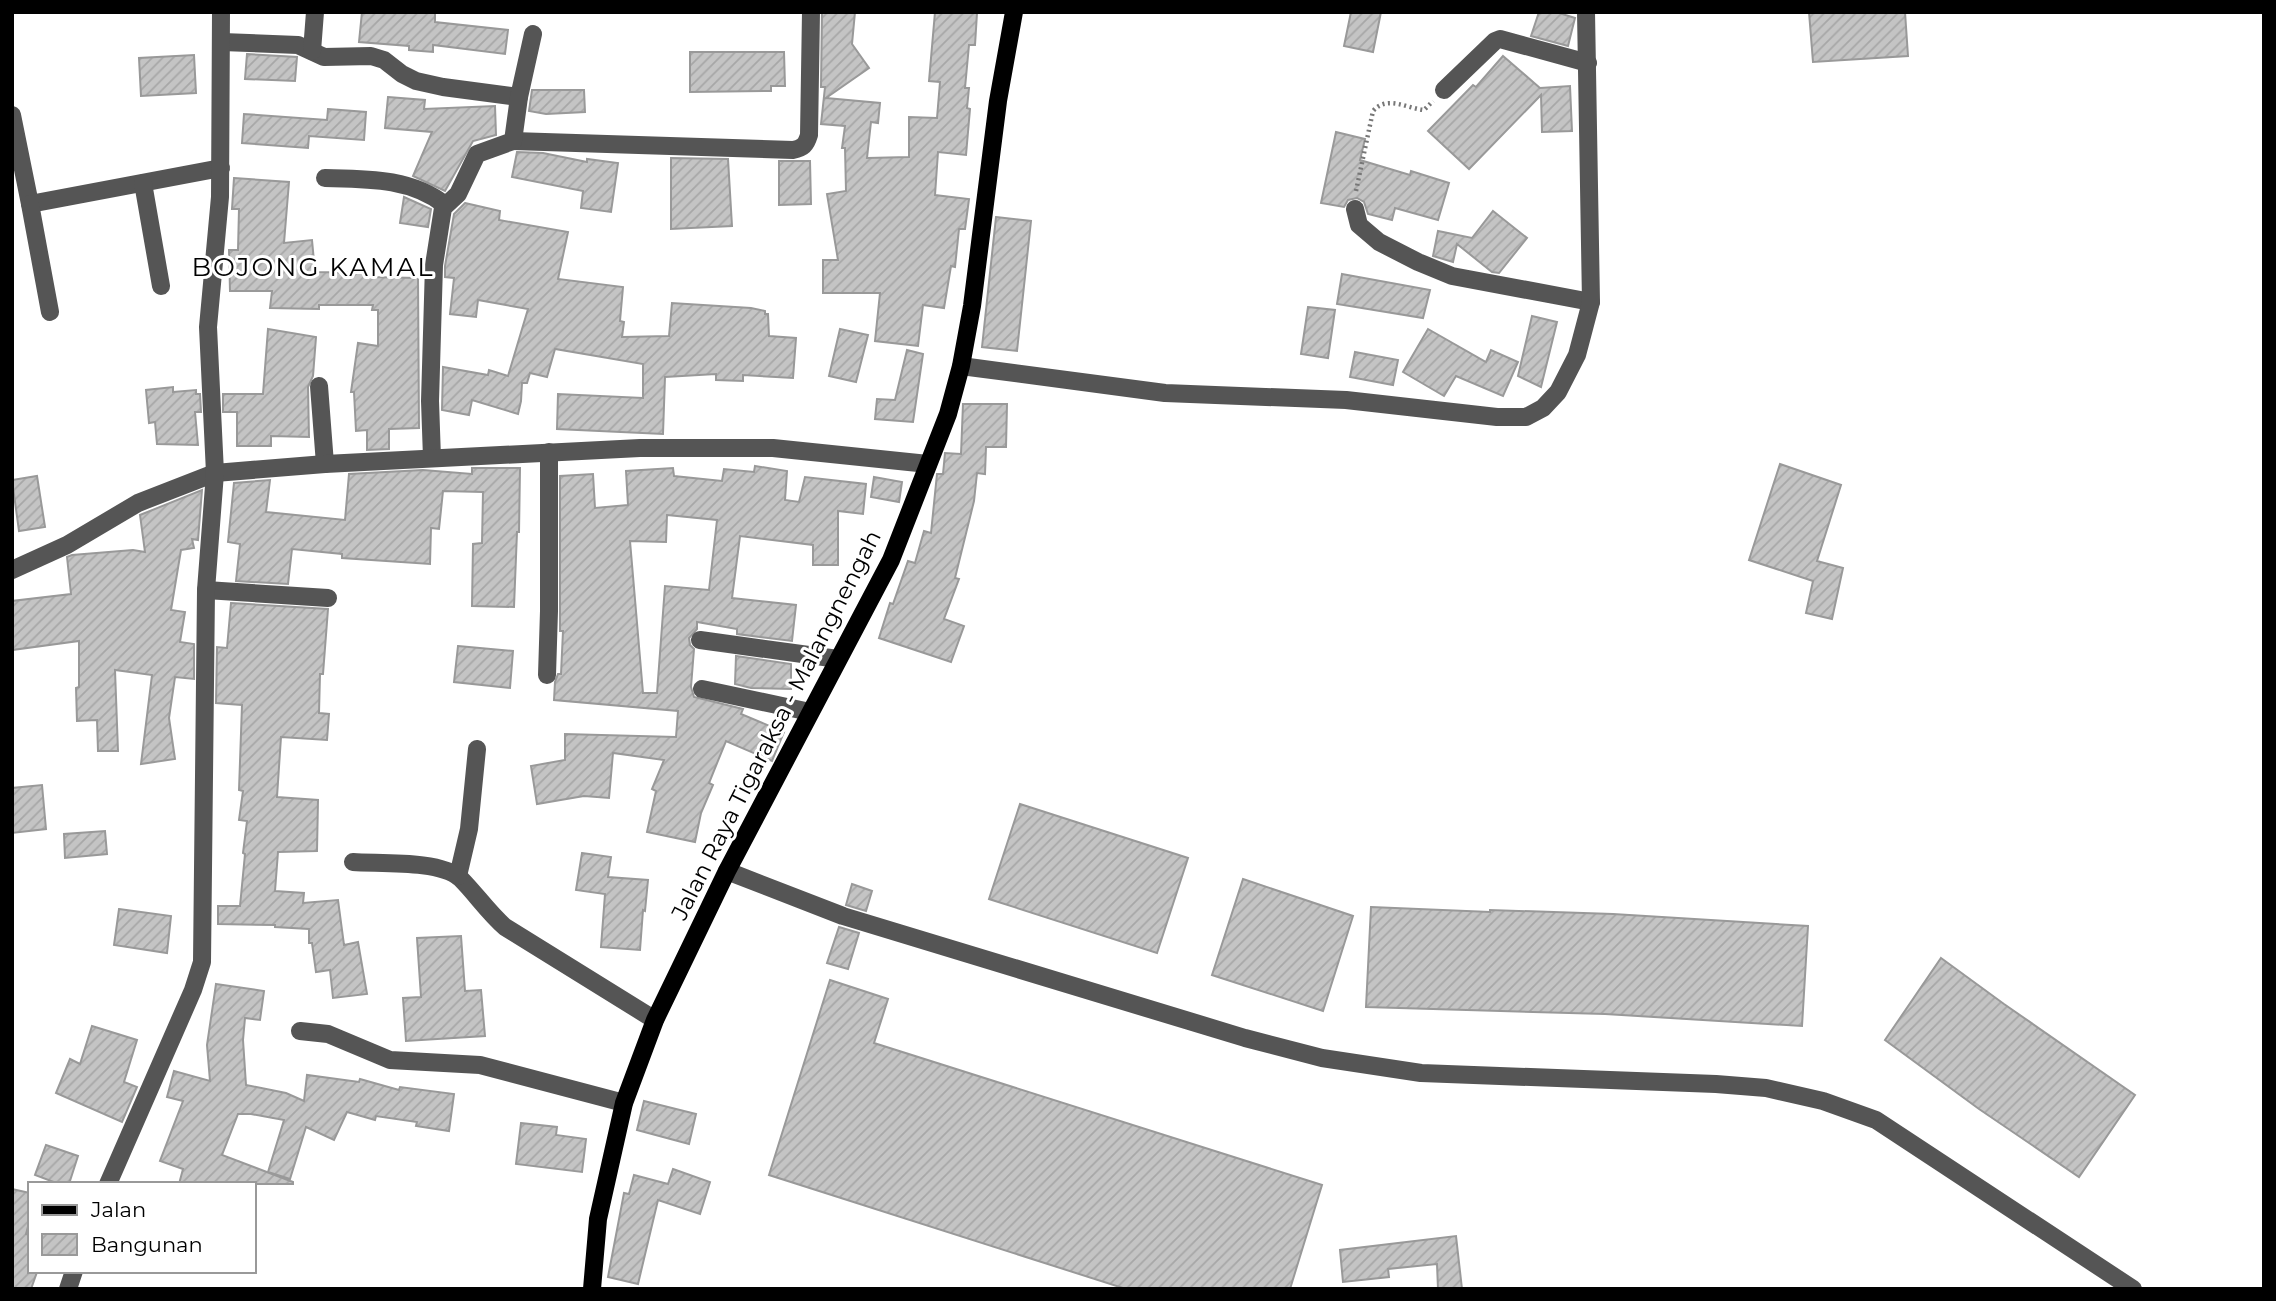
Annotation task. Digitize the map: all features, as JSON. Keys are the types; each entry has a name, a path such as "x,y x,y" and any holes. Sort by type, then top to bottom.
{"main road":[{"name":"Jalan Raya Tigaraksa - Malangnengah","path":"592,1289 598,1219 624,1103 655,1020 727,871 891,561 948,414 961,366 982,236 998,101 1014,12"}],"street":[{"path":"109,1182 183,1015 202,962 206,590 215,473 208,327 221,169 220,12"},
{"path":"313,51 315,12"},
{"path":"432,458 430,401 434,265 442,214 446,205 458,194 477,154 513,141 800,149 809,135 811,12"},
{"path":"961,366 1165,393 1346,400 1497,417 1527,417 1543,408 1558,392 1577,355 1591,302 1586,12"},
{"path":"513,141 519,97 533,34"},
{"path":"1444,90 1500,39 1588,63"},
{"path":"222,42 298,45 324,57 371,56 384,60 416,81 519,97"},
{"path":"12,115 50,312"},
{"path":"30,204 221,169"},
{"path":"325,178 390,182 436,198 446,205"},
{"path":"143,183 161,286"},
{"path":"1355,209 1359,225 1379,242 1452,276 1591,302"},
{"path":"318,386 325,464"},
{"path":"12,570 67,545 138,503 215,473 325,464 640,448 773,448 928,464"},
{"path":"547,675 549,452"},
{"path":"206,590 328,598"},
{"path":"699,640 838,659"},
{"path":"702,689 810,712"},
{"path":"458,876 469,829 477,749"},
{"path":"353,862 431,867 458,876 489,913 505,927 655,1020"},
{"path":"727,871 842,916 1245,1038 1322,1058 1421,1073 1766,1088 1823,1101 1875,1119 2133,1289"},
{"path":"300,1031 328,1034 390,1060 480,1065 624,1103"}],"path":[{"path":"1355,209 1373,111 1390,102 1424,110 1444,90"}],"building":[{"path":"362,12 435,12 435,22 508,30 505,54 433,45 433,52 409,50 409,46 359,42"},
{"path":"822,12 855,12 852,44 869,68 826,98 880,103 878,123 871,122 867,158 909,157 909,117 937,118 940,82 929,81 935,12 977,13 975,45 969,45 965,88 969,88 967,108 970,109 966,155 938,152 935,195 969,199 965,229 959,229 955,267 951,266 944,308 923,305 918,346 875,341 880,293 823,293 823,260 838,260 827,194 846,191 845,148 842,148 845,126 821,124 825,87 821,87"},
{"path":"1351,12 1381,12 1373,52 1344,46"},
{"path":"1539,12 1556,12 1575,18 1568,46 1531,36"},
{"path":"1809,12 1905,12 1908,56 1813,62"},
{"path":"690,52 784,52 785,86 771,86 771,91 690,92"},
{"path":"247,54 297,57 295,81 245,79"},
{"path":"194,55 196,93 141,96 139,58"},
{"path":"1503,56 1540,88 1570,86 1572,131 1542,132 1541,95 1469,169 1428,131 1473,85 1476,87"},
{"path":"532,90 584,90 585,112 546,114 529,111"},
{"path":"388,97 425,100 424,109 495,106 496,135 473,141 445,191 413,176 432,132 385,128"},
{"path":"328,109 366,112 364,140 309,136 308,148 242,143 244,114 327,120"},
{"path":"1336,132 1365,139 1360,160 1410,175 1411,171 1449,183 1438,220 1395,208 1392,220 1368,214 1364,202 1357,198 1348,200 1344,207 1321,203"},
{"path":"517,152 543,153 587,162 587,159 618,163 611,212 581,208 583,191 512,177"},
{"path":"671,158 728,159 732,226 671,229"},
{"path":"779,161 810,161 811,204 779,205"},
{"path":"234,178 289,182 284,243 312,240 315,272 418,278 419,428 389,429 389,449 367,450 367,430 356,431 354,392 351,392 358,343 378,346 378,310 372,310 373,305 319,305 319,309 270,308 272,291 230,291 229,250 238,250 239,209 232,209"},
{"path":"404,197 431,209 428,227 400,223"},
{"path":"465,203 500,211 499,220 568,232 558,279 623,287 620,321 624,322 622,337 669,336 672,303 765,311 765,314 768,314 769,336 796,338 793,378 743,375 743,381 716,380 716,374 665,377 663,434 557,429 558,394 643,398 643,364 555,349 547,377 530,373 527,383 522,383 518,414 472,400 469,415 442,410 443,367 488,375 489,370 508,376 528,309 478,300 476,317 450,314 454,278 445,277 445,266 454,214"},
{"path":"1493,211 1527,238 1499,273 1492,272 1457,244 1453,262 1433,256 1438,231 1472,238"},
{"path":"996,217 1031,221 1017,351 982,347"},
{"path":"1342,274 1430,290 1423,318 1337,304"},
{"path":"1308,307 1335,310 1328,358 1301,354"},
{"path":"1532,316 1557,322 1541,387 1518,376"},
{"path":"268,329 316,337 313,376 308,387 309,437 271,436 271,446 237,446 237,412 223,412 223,394 263,394"},
{"path":"840,329 868,335 856,382 829,376"},
{"path":"1428,329 1486,362 1491,350 1518,362 1503,396 1456,376 1444,396 1403,372"},
{"path":"907,350 923,354 913,422 875,419 877,399 895,400"},
{"path":"1355,352 1398,360 1393,385 1350,377"},
{"path":"173,387 173,392 196,390 196,394 200,394 201,412 195,412 198,445 157,444 155,422 149,423 146,390"},
{"path":"963,404 1007,404 1006,447 986,447 985,474 977,473 974,501 955,578 959,579 944,619 964,626 951,662 879,638 908,561 915,563 924,531 931,533 937,474 943,474 945,453 961,454"},
{"path":"1780,464 1841,485 1817,561 1843,568 1832,619 1806,613 1813,581 1749,560"},
{"path":"755,466 787,471 785,500 799,502 805,477 866,484 863,514 838,511 838,565 813,565 813,545 740,536 732,598 796,605 792,641 737,634 737,629 697,622 697,629 689,638 694,649 691,687 694,697 743,709 741,714 784,732 772,761 726,741 709,783 713,785 701,813 695,842 647,832 656,791 652,789 664,760 613,753 609,798 584,796 537,804 531,766 565,760 565,734 676,737 678,711 554,700 555,682 558,674 561,674 563,631 560,631 560,476 593,474 595,508 628,505 626,471 673,468 674,476 722,481 724,469 754,472","holes":["667,515 717,520 709,590 665,586 657,693 643,693 630,541 666,542"]},
{"path":"472,468 520,468 514,607 472,606 473,544 482,543 483,492 443,491 439,529 431,528 430,564 342,558 342,554 292,549 288,584 236,581 240,544 228,542 234,483 270,480 266,512 345,520 349,474 423,470 472,474"},
{"path":"37,476 45,527 19,531 12,480"},
{"path":"874,477 902,482 899,502 871,497"},
{"path":"202,490 198,540 192,539 194,548 181,550 171,610 185,612 180,642 194,644 194,679 175,677 169,718 175,759 141,764 152,675 115,670 118,751 98,751 97,720 77,721 79,641 12,650 12,601 71,594 67,557 72,555 133,550 145,552 140,515"},
{"path":"231,603 328,609 323,674 320,674 319,713 329,714 327,740 281,737 277,797 318,800 317,851 278,852 275,891 304,893 303,903 338,900 344,945 358,942 367,994 333,998 330,970 316,972 312,943 309,943 309,929 275,925 218,924 218,906 240,906 247,821 239,820 243,791 239,790 242,705 216,703 217,647 227,648"},
{"path":"458,646 513,651 510,688 454,682"},
{"path":"736,656 791,664 791,689 751,688 735,684"},
{"path":"42,785 46,829 12,833 12,788"},
{"path":"1020,804 1188,858 1157,953 989,899"},
{"path":"105,831 107,854 65,858 64,834"},
{"path":"582,853 611,857 608,877 648,880 640,950 601,947 605,894 576,890"},
{"path":"1243,879 1353,916 1323,1011 1212,975"},
{"path":"852,884 872,891 866,911 846,905"},
{"path":"1371,907 1613,914 1808,926 1802,1026 1605,1014 1366,1007"},
{"path":"119,909 171,916 167,953 114,945"},
{"path":"839,927 859,933 848,969 827,963"},
{"path":"461,936 465,991 481,990 485,1036 406,1041 403,998 421,997 417,938"},
{"path":"1941,958 2135,1095 2079,1177 1979,1109 1885,1040"},
{"path":"830,980 888,999 874,1043 1322,1185 1290,1289 1126,1289 769,1175"},
{"path":"216,984 264,991 260,1020 245,1018 243,1040 246,1085 286,1093 304,1101 307,1075 359,1082 360,1079 399,1090 400,1087 454,1094 449,1131 416,1126 417,1122 376,1116 375,1120 347,1112 334,1140 306,1127 290,1179 268,1172 284,1120 238,1114 222,1155 293,1184 180,1182 183,1169 160,1161 183,1101 167,1097 174,1071 210,1081 207,1045"},
{"path":"92,1026 137,1040 124,1082 137,1087 122,1122 56,1093 70,1059 80,1064"},
{"path":"644,1101 696,1114 689,1144 637,1130"},
{"path":"521,1123 557,1127 556,1135 586,1139 582,1172 516,1164"},
{"path":"46,1145 78,1156 70,1182 54,1182 35,1175"},
{"path":"673,1169 710,1182 700,1214 658,1200 638,1284 608,1277 624,1193 629,1194 634,1175 668,1184"},
{"path":"12,1189 28,1193 28,1273 37,1273 31,1289 12,1289"},
{"path":"1456,1236 1462,1289 1438,1289 1437,1264 1388,1269 1389,1277 1343,1282 1340,1250"}],"district":[{"name":"BOJONG KAMAL","path":"313,267"}]}
